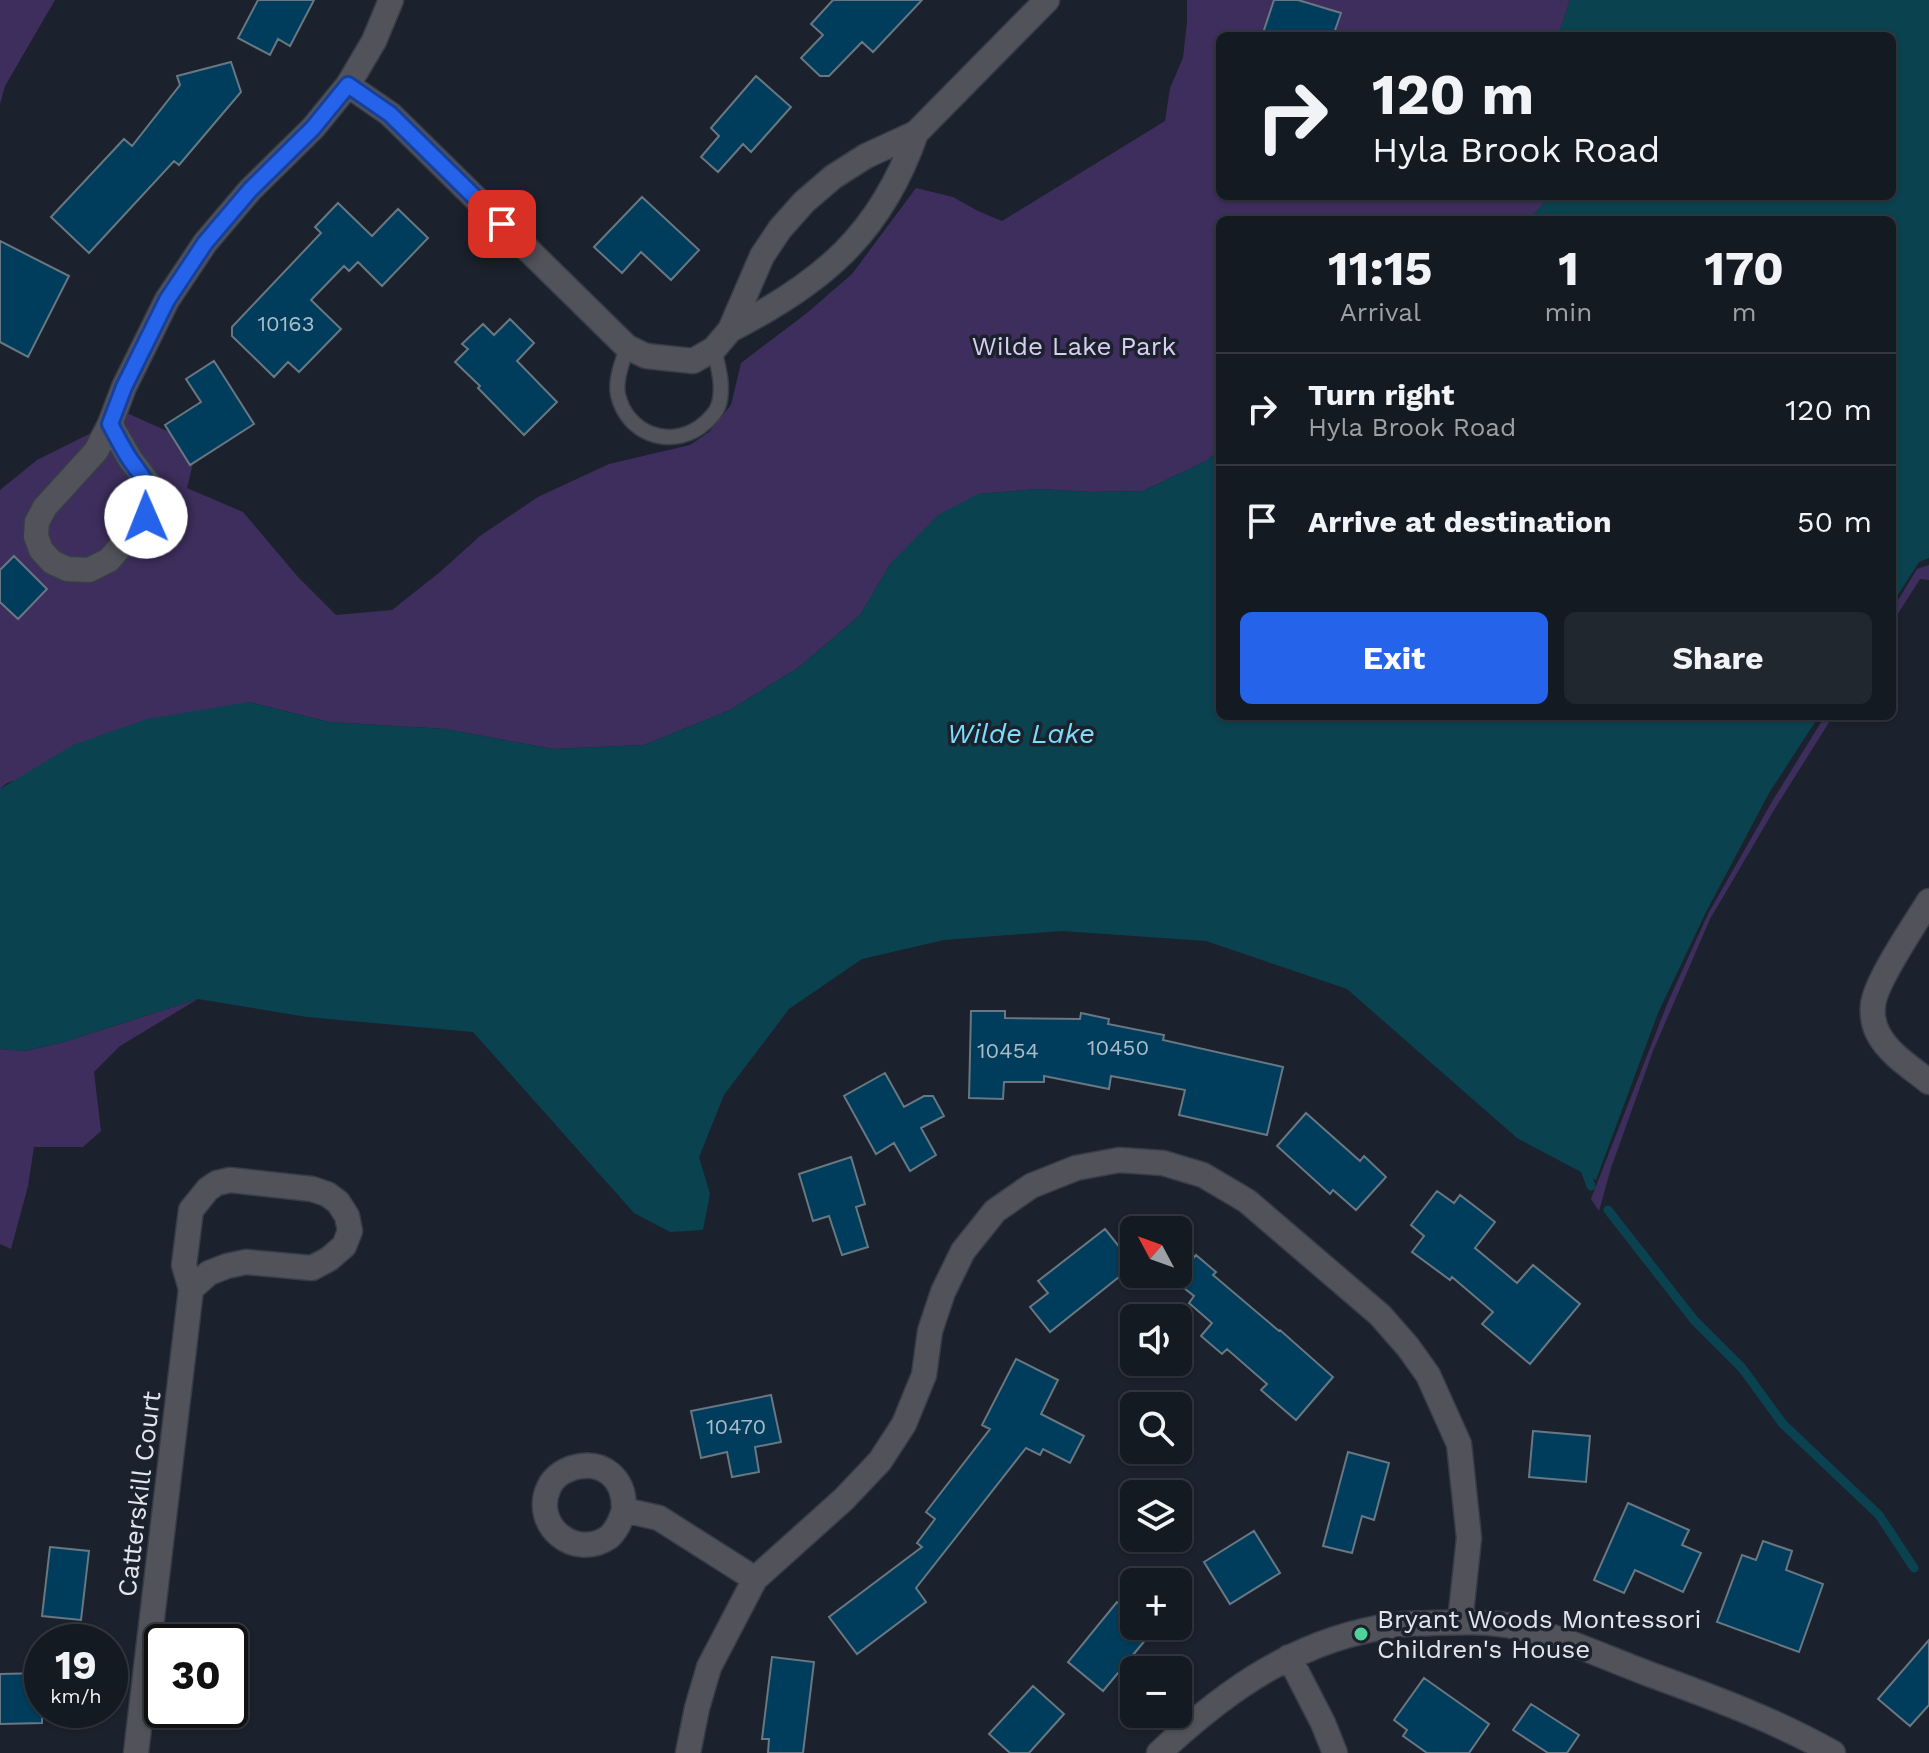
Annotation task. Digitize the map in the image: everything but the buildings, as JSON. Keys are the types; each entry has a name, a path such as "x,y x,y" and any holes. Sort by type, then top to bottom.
{"street":[{"path":"110,424 147,481 150,503 146,517 109,560 89,570 67,569 52,562 41,550 36,536 37,522 45,507 96,451 167,300 205,243 250,190 313,128 348,85 374,41 391,0"},
{"path":"722,340 762,256 804,202 855,163 916,133 1047,0"},
{"path":"348,85 390,114 627,347 646,356 693,361 801,289 853,245 895,186 916,133"},
{"path":"1929,901 1882,980 1873,1004 1875,1027 1880,1038 1929,1082"},
{"path":"688,1753 709,1667 755,1579 844,1499 880,1461 904,1424 924,1375 930,1331 943,1292 963,1251 995,1211 1031,1186 1076,1168 1119,1160 1163,1163 1203,1175 1247,1201 1380,1315 1408,1347 1428,1375 1459,1444 1469,1538 1460,1622"},
{"name":"Catterskill Court","path":"136,1753 191,1289 184,1265 191,1210 208,1189 230,1180 312,1189 338,1202 347,1216 350,1231 344,1246 312,1268 246,1262 209,1273 191,1289"},
{"path":"624,1510 659,1518 755,1579"},
{"path":"1159,1753 1237,1687 1289,1657 1336,1639 1396,1625 1460,1622 1516,1627 1556,1639 1755,1713 1833,1753"},
{"path":"1289,1657 1335,1753"}],"lane":[{"path":"627,347 618,379 618,395 625,411 634,425 650,434 669,438 689,434 709,420 719,406 722,340"}],"green space":[{"path":"0,0 55,0 5,86 0,104"},
{"name":"Wilde Lake Park","path":"1187,0 1570,0 1559,32 1216,32 1216,200 1547,200 1532,216 1216,216 1216,453 1143,491 1038,489 978,494 891,563 860,615 798,668 728,711 644,745 553,749 445,729 329,722 249,702 7,783 0,789 0,490 37,460 129,414 176,435 193,463 187,488 243,512 298,577 336,615 392,610 480,536 538,497 609,464 690,445 709,432 731,405 741,363 852,274 916,188 953,197 1002,221 1165,121 1170,88 1183,58"},
{"path":"1929,565 1929,580 1920,579 1896,617 1896,603 1917,569"},
{"path":"1823,720 1830,720 1710,919 1653,1051 1599,1211 1591,1199 1668,1002 1708,914"},
{"path":"198,999 120,1046 94,1072 101,1131 83,1147 34,1147 28,1186 11,1249 0,1244 0,1049 25,1051 64,1042"}],"water":[{"path":"1570,0 1929,0 1929,558 1919,562 1896,598 1896,216 1532,216 1547,200 1896,200 1896,32 1559,32"},
{"name":"Wilde Lake","path":"1216,453 1216,720 1816,720 1769,793 1706,912 1658,1013 1596,1180 1517,1138 1347,989 1206,941 1062,931 944,940 862,959 789,1009 724,1095 699,1157 710,1194 703,1230 670,1232 634,1213 473,1032 307,1017 198,999 64,1042 24,1051 0,1049 0,789 73,745 147,719 249,702 329,722 445,729 553,749 644,745 728,711 798,668 860,615 891,563 938,515 978,494 1038,489 1143,491"}],"waterway":[{"path":"1584,1167 1591,1186"},
{"path":"1608,1210 1694,1320 1742,1368 1783,1424 1879,1515 1914,1568"}],"place":[{"name":"Bryant Woods Montessori Children's House","path":"1361,1634"}],"route":[{"path":"146,517 150,503 147,481 110,424 124,387 167,300 205,243 250,190 313,128 348,85 390,114 502,224"}]}
